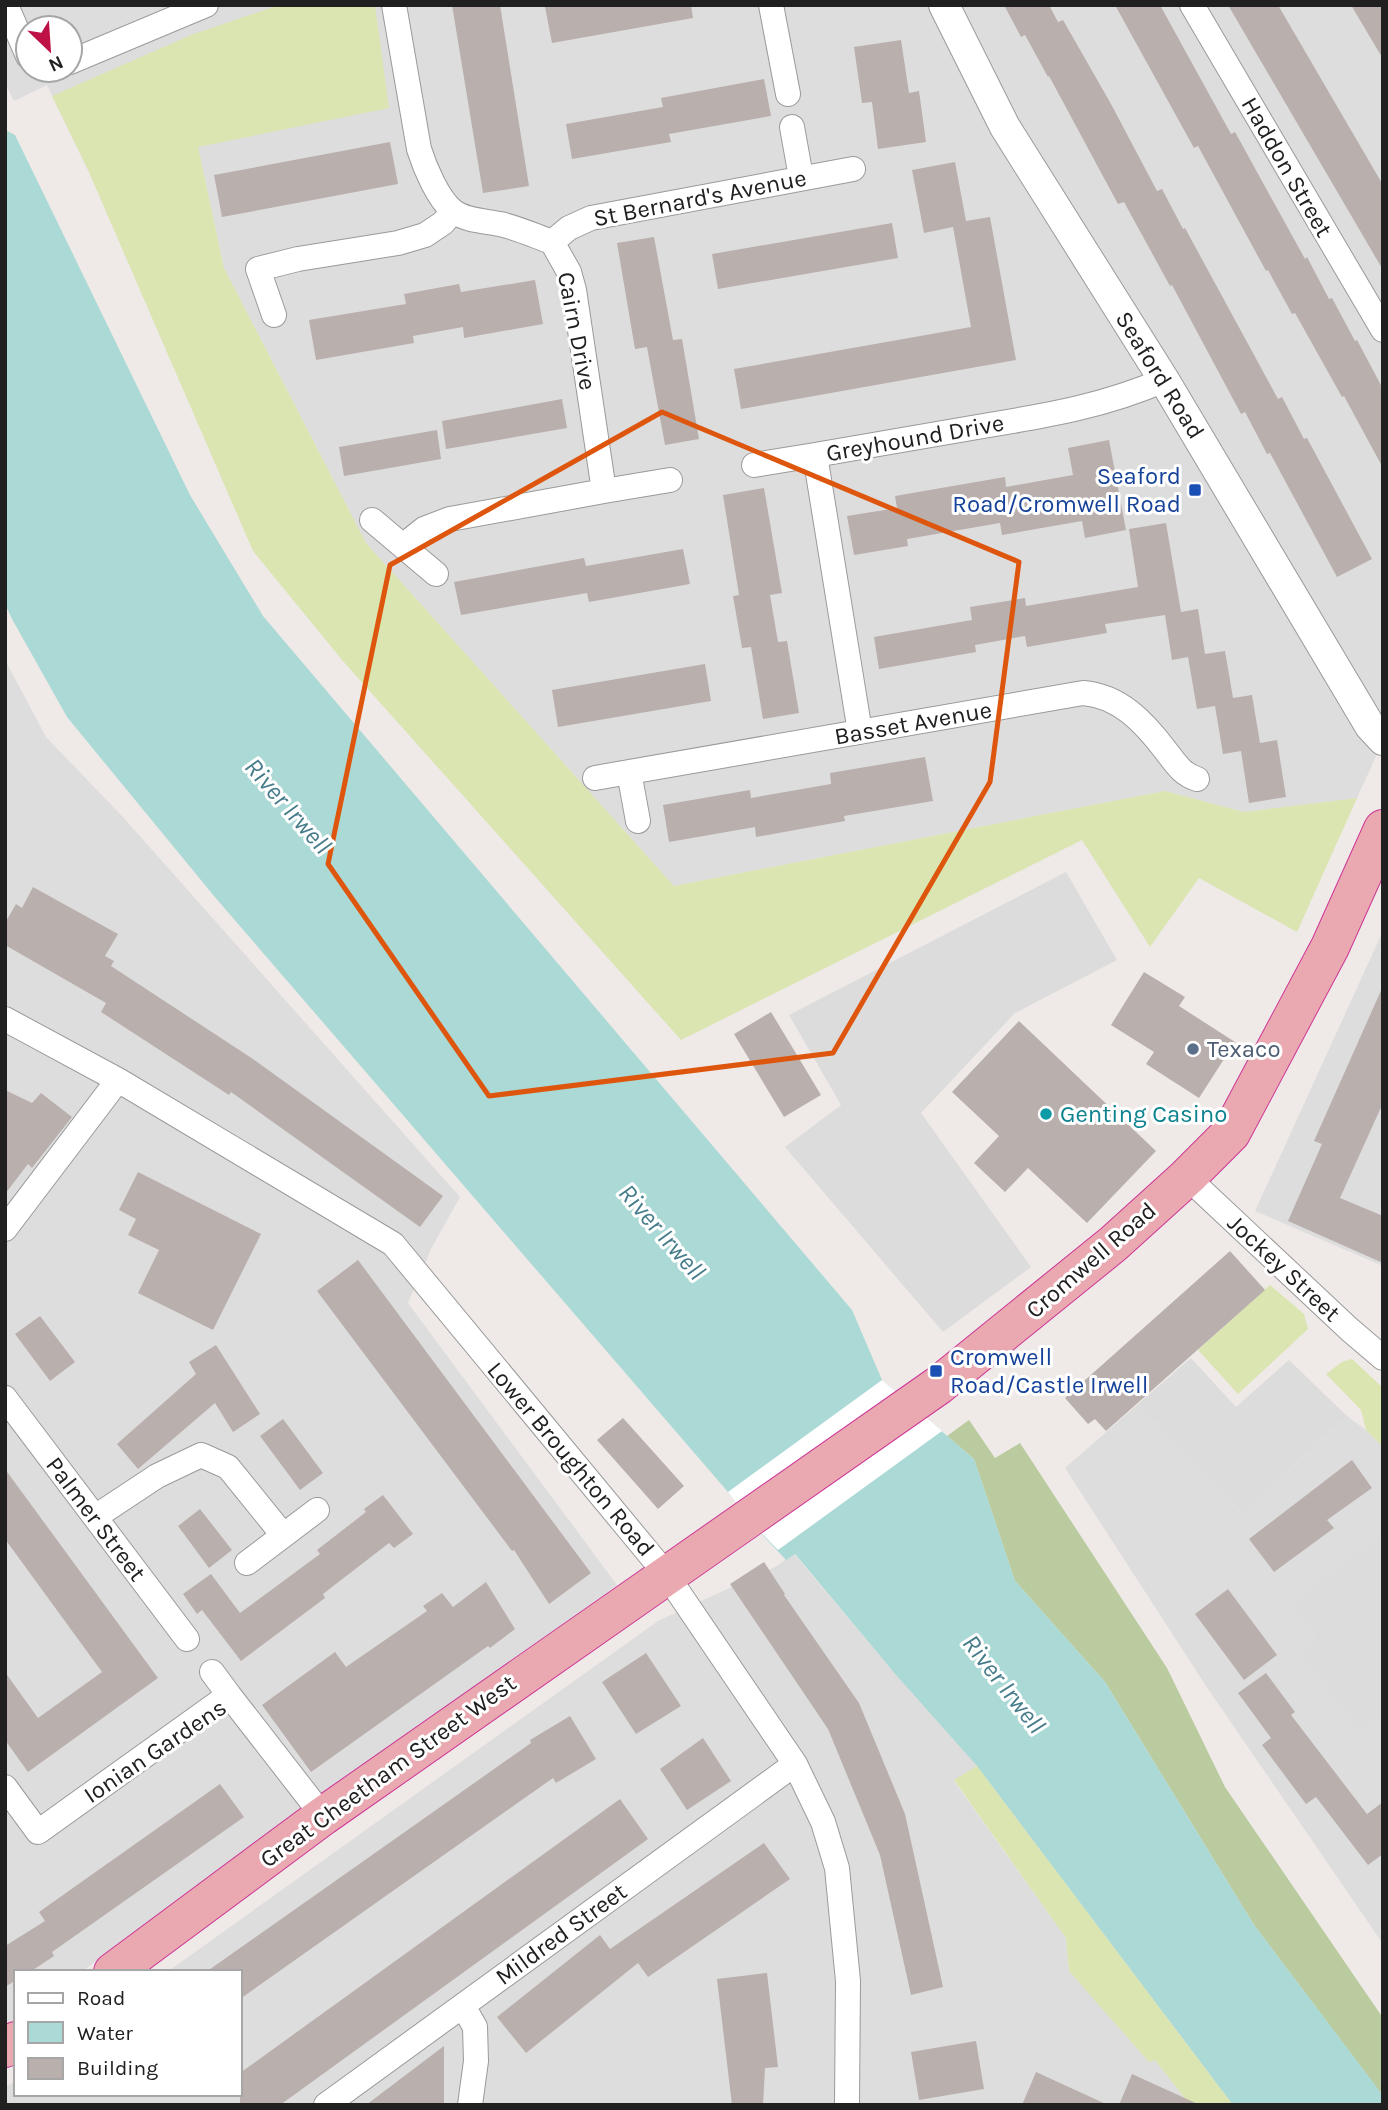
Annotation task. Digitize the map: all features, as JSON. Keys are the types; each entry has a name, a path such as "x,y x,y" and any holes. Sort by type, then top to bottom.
{"highway":[{"name":"Cromwell Road","path":"666,1574 911,1405 1040,1306 1114,1244 1231,1133 1330,947 1383,829"},
{"name":"Great Cheetham Street West","path":"116,1970 323,1816 666,1574"}],"street":[{"path":"6,5 14,24"},
{"path":"84,56 206,5"},
{"path":"274,315 258,269 398,243 425,234 443,223 453,211 430,178 419,149 394,5"},
{"path":"771,5 788,94"},
{"name":"Seaford Road","path":"944,5 1005,127 1164,380 1370,726 1383,740"},
{"name":"Haddon Street","path":"1192,5 1383,330"},
{"path":"792,127 801,177"},
{"name":"St Bernard's Avenue","path":"552,242 569,228 591,218 853,169"},
{"name":"Cairn Drive","path":"453,211 472,219 502,224 552,242 569,272 604,491"},
{"name":"Greyhound Drive","path":"860,732 815,454 1103,403 1164,380"},
{"path":"754,465 815,454"},
{"path":"404,545 424,529 450,519 670,480"},
{"path":"372,520 436,574"},
{"name":"Basset Avenue","path":"595,778 1083,693 1101,695 1116,702 1145,724 1184,775 1197,779"},
{"path":"629,772 638,821"},
{"name":"Lower Broughton Road","path":"5,1019 118,1080 394,1244 666,1574 795,1764 823,1822 837,1868 848,1981 847,2105"},
{"path":"5,1228 118,1080"},
{"name":"Jockey Street","path":"1187,1177 1383,1358"},
{"name":"Palmer Street","path":"5,1398 187,1639"},
{"path":"95,1517 157,1476 201,1455 228,1467 283,1535"},
{"path":"247,1563 317,1510"},
{"path":"212,1672 229,1695"},
{"name":"Ionian Gardens","path":"5,1787 38,1832 229,1695 323,1816"},
{"name":"Mildred Street","path":"326,2105 795,1764"},
{"path":"463,2006 475,2027 476,2061 470,2105"}],"highlighted area":[{"path":"662,412 1019,562 990,782 833,1053 489,1096 328,864 390,565"}],"shaded area":[{"path":"5,5 1383,5 1383,741 1357,798 1244,812 1165,791 674,886 366,543 224,268 198,148 88,170 47,85 14,101 5,83"},
{"path":"5,660 46,737 122,816 460,1197 431,1249 408,1303 617,1585 84,1970 14,1970 14,2020 5,2026"},
{"path":"1066,872 1117,960 1015,1013 921,1113 1031,1267 943,1332 785,1147 841,1105 789,1015"},
{"path":"1383,931 1383,1266 1255,1211"},
{"path":"1191,1358 1236,1407 1289,1360 1347,1416 1242,1514 1138,1404"},
{"path":"1138,1404 1242,1514 1347,1416 1383,1447 1383,1944 1206,1686 1065,1468"},
{"path":"1383,1535 1383,1725 1376,1716 1359,1729 1300,1651 1318,1638 1292,1603"},
{"path":"794,1554 977,1766 954,1781 1066,1938 1069,1971 1155,2060 1190,2105 5,2105 5,2088 14,2081 14,2096 242,2096 242,1970 170,1970 658,1621 775,1567"}],"green space":[{"path":"375,5 389,108 198,147 224,268 366,543 674,886 1165,791 1244,812 1357,798 1297,932 1199,878 1150,947 1082,840 681,1040 342,660 253,551 88,170 52,96 191,35 276,6"},
{"path":"1270,1285 1304,1314 1308,1329 1238,1394 1198,1350"},
{"path":"1352,1359 1383,1388 1383,1447 1366,1430 1361,1410 1326,1374 1342,1362"},
{"path":"969,1420 995,1458 1020,1443 1167,1668 1225,1787 1383,2018 1383,2096 1254,1925 1105,1682 1015,1581 974,1459 947,1436"},
{"path":"977,1766 1233,2105 1190,2105 1155,2060 1149,2062 1069,1971 1066,1938 954,1780"}],"water":[{"name":"River Irwell","path":"5,130 15,135 190,495 263,616 852,1310 882,1380 974,1459 1015,1581 1105,1682 1254,1925 1378,2089 1383,2096 1383,2105 1233,2105 977,1766 896,1675 795,1554 786,1560 747,1518 728,1492 214,896 67,717 5,604"}],"pier":[{"path":"882,1380 942,1431 778,1550 747,1518 728,1492"}],"building":[{"path":"452,5 500,5 529,186 483,193"},
{"path":"691,5 693,18 552,43 545,7"},
{"path":"1004,5 1049,5 1058,22 1063,20 1157,191 1162,189 1183,229 1185,228 1278,399 1282,397 1304,439 1307,438 1372,559 1337,577 1270,453 1267,454 1245,412 1241,414 1124,202 1118,204 1049,76 1025,35 1021,37"},
{"path":"1115,5 1160,5 1231,134 1235,132 1305,259 1307,257 1329,299 1332,298 1355,341 1357,340 1383,389 1383,468 1295,313 1292,314 1268,270 1266,271 1198,146 1194,148"},
{"path":"1228,5 1278,5 1383,185 1383,270"},
{"path":"1351,5 1383,5 1383,59"},
{"path":"901,40 909,93 919,91 926,142 878,149 872,102 862,103 854,47"},
{"path":"764,79 771,116 669,134 671,142 572,159 566,124 663,107 661,98"},
{"path":"390,142 398,184 222,217 214,175"},
{"path":"955,162 966,221 990,217 1016,360 741,409 734,369 971,327 953,227 924,233 912,170"},
{"path":"892,223 898,258 718,289 712,254"},
{"path":"654,237 673,340 682,339 699,439 665,445 647,347 635,349 617,243"},
{"path":"535,280 543,324 464,338 463,327 413,336 414,343 316,360 309,320 406,304 404,294 459,284 461,292"},
{"path":"562,399 567,428 446,449 442,421"},
{"path":"437,430 441,459 344,476 339,447"},
{"path":"1109,440 1126,530 1085,538 1082,521 1002,535 1000,523 907,539 908,546 854,555 847,516 897,508 895,496 1005,477 1006,487 1073,475 1068,448"},
{"path":"764,488 782,593 770,595 778,642 787,641 799,713 763,719 751,647 742,648 733,596 739,595 723,495"},
{"path":"1166,523 1181,612 1198,609 1205,654 1225,651 1233,698 1252,695 1260,743 1277,740 1286,797 1249,803 1241,751 1223,754 1215,706 1197,709 1188,657 1172,660 1165,615 1105,624 1107,633 1027,647 1025,636 975,645 976,652 879,669 874,637 972,620 970,607 1025,598 1026,606 1138,587 1129,529"},
{"path":"683,549 690,584 589,602 587,593 461,615 454,582 584,558 586,566"},
{"path":"705,664 711,701 558,727 552,690"},
{"path":"925,757 933,801 844,816 845,821 756,837 755,827 669,842 663,805 750,790 751,798 831,784 830,773"},
{"path":"33,887 118,934 105,956 114,961 111,966 253,1059 443,1196 420,1227 231,1092 229,1095 101,1012 106,1003 5,945 5,923 16,904 22,908"},
{"path":"1144,972 1185,997 1179,1006 1235,1042 1199,1098 1146,1064 1154,1052 1111,1025"},
{"path":"1383,986 1383,1103 1340,1198 1383,1216 1383,1263 1288,1221 1322,1144 1314,1141"},
{"path":"771,1012 821,1095 784,1117 734,1034"},
{"name":"Genting Casino","path":"1019,1021 1156,1151 1087,1223 1028,1168 1005,1192 974,1163 999,1136 952,1092"},
{"path":"5,1090 32,1103 41,1093 72,1117 32,1168 28,1164 5,1194"},
{"path":"138,1172 261,1234 213,1330 138,1293 159,1250 128,1235 136,1219 119,1210"},
{"path":"1230,1251 1265,1290 1106,1431 1095,1419 1088,1424 1065,1398"},
{"path":"358,1260 591,1573 549,1604 514,1550 512,1551 317,1291"},
{"path":"40,1316 75,1362 50,1381 15,1334"},
{"path":"216,1345 260,1414 233,1432 215,1403 138,1469 117,1444 196,1374 189,1362"},
{"path":"623,1418 684,1486 658,1509 597,1440"},
{"path":"283,1419 323,1473 300,1490 260,1436"},
{"path":"1352,1460 1372,1488 1327,1520 1334,1528 1274,1572 1249,1539"},
{"path":"5,1469 158,1678 28,1772 5,1740 5,1672 38,1718 102,1672 5,1539"},
{"path":"383,1495 413,1534 394,1548 389,1543 323,1594 325,1598 241,1661 202,1610 197,1614 183,1594 211,1574 240,1613 320,1554 317,1550 366,1512 364,1509"},
{"path":"200,1509 232,1550 209,1568 178,1526"},
{"path":"764,1562 859,1703 905,1814 943,1987 911,1995 880,1855 828,1729 730,1584"},
{"path":"486,1582 515,1629 311,1772 262,1705 335,1652 346,1667 427,1611 423,1606 442,1593 453,1607"},
{"path":"1228,1589 1277,1655 1244,1680 1195,1614"},
{"path":"646,1653 681,1706 636,1734 602,1682"},
{"path":"1266,1673 1295,1712 1291,1715 1367,1814 1383,1802 1383,1854 1368,1865 1316,1797 1306,1804 1262,1745 1271,1738 1238,1693"},
{"path":"570,1716 596,1759 556,1783 553,1778 242,1998 242,1970 209,1970 531,1743 530,1740"},
{"path":"703,1738 731,1781 687,1810 660,1769"},
{"path":"220,1784 244,1817 52,1952 54,1956 33,1970 14,1970 14,1981 5,1987 5,1946 45,1921 39,1912"},
{"path":"620,1799 648,1839 280,2105 240,2105 242,2072"},
{"path":"764,1843 790,1879 648,1977 638,1963 526,2053 497,2017 600,1935 610,1949"},
{"path":"767,1973 778,2067 765,2068 763,2105 732,2105 717,1979"},
{"path":"976,2041 984,2089 919,2100 911,2052"},
{"path":"444,2046 444,2105 366,2105"},
{"path":"1036,2072 1108,2105 1022,2105"},
{"path":"1132,2074 1200,2105 1119,2105"}],"place":[{"name":"Seaford Road/Cromwell Road","path":"1195,490"},
{"name":"Texaco","path":"1193,1049"},
{"name":"Genting Casino","path":"1046,1114"},
{"name":"Cromwell Road/Castle Irwell","path":"936,1371"}]}
